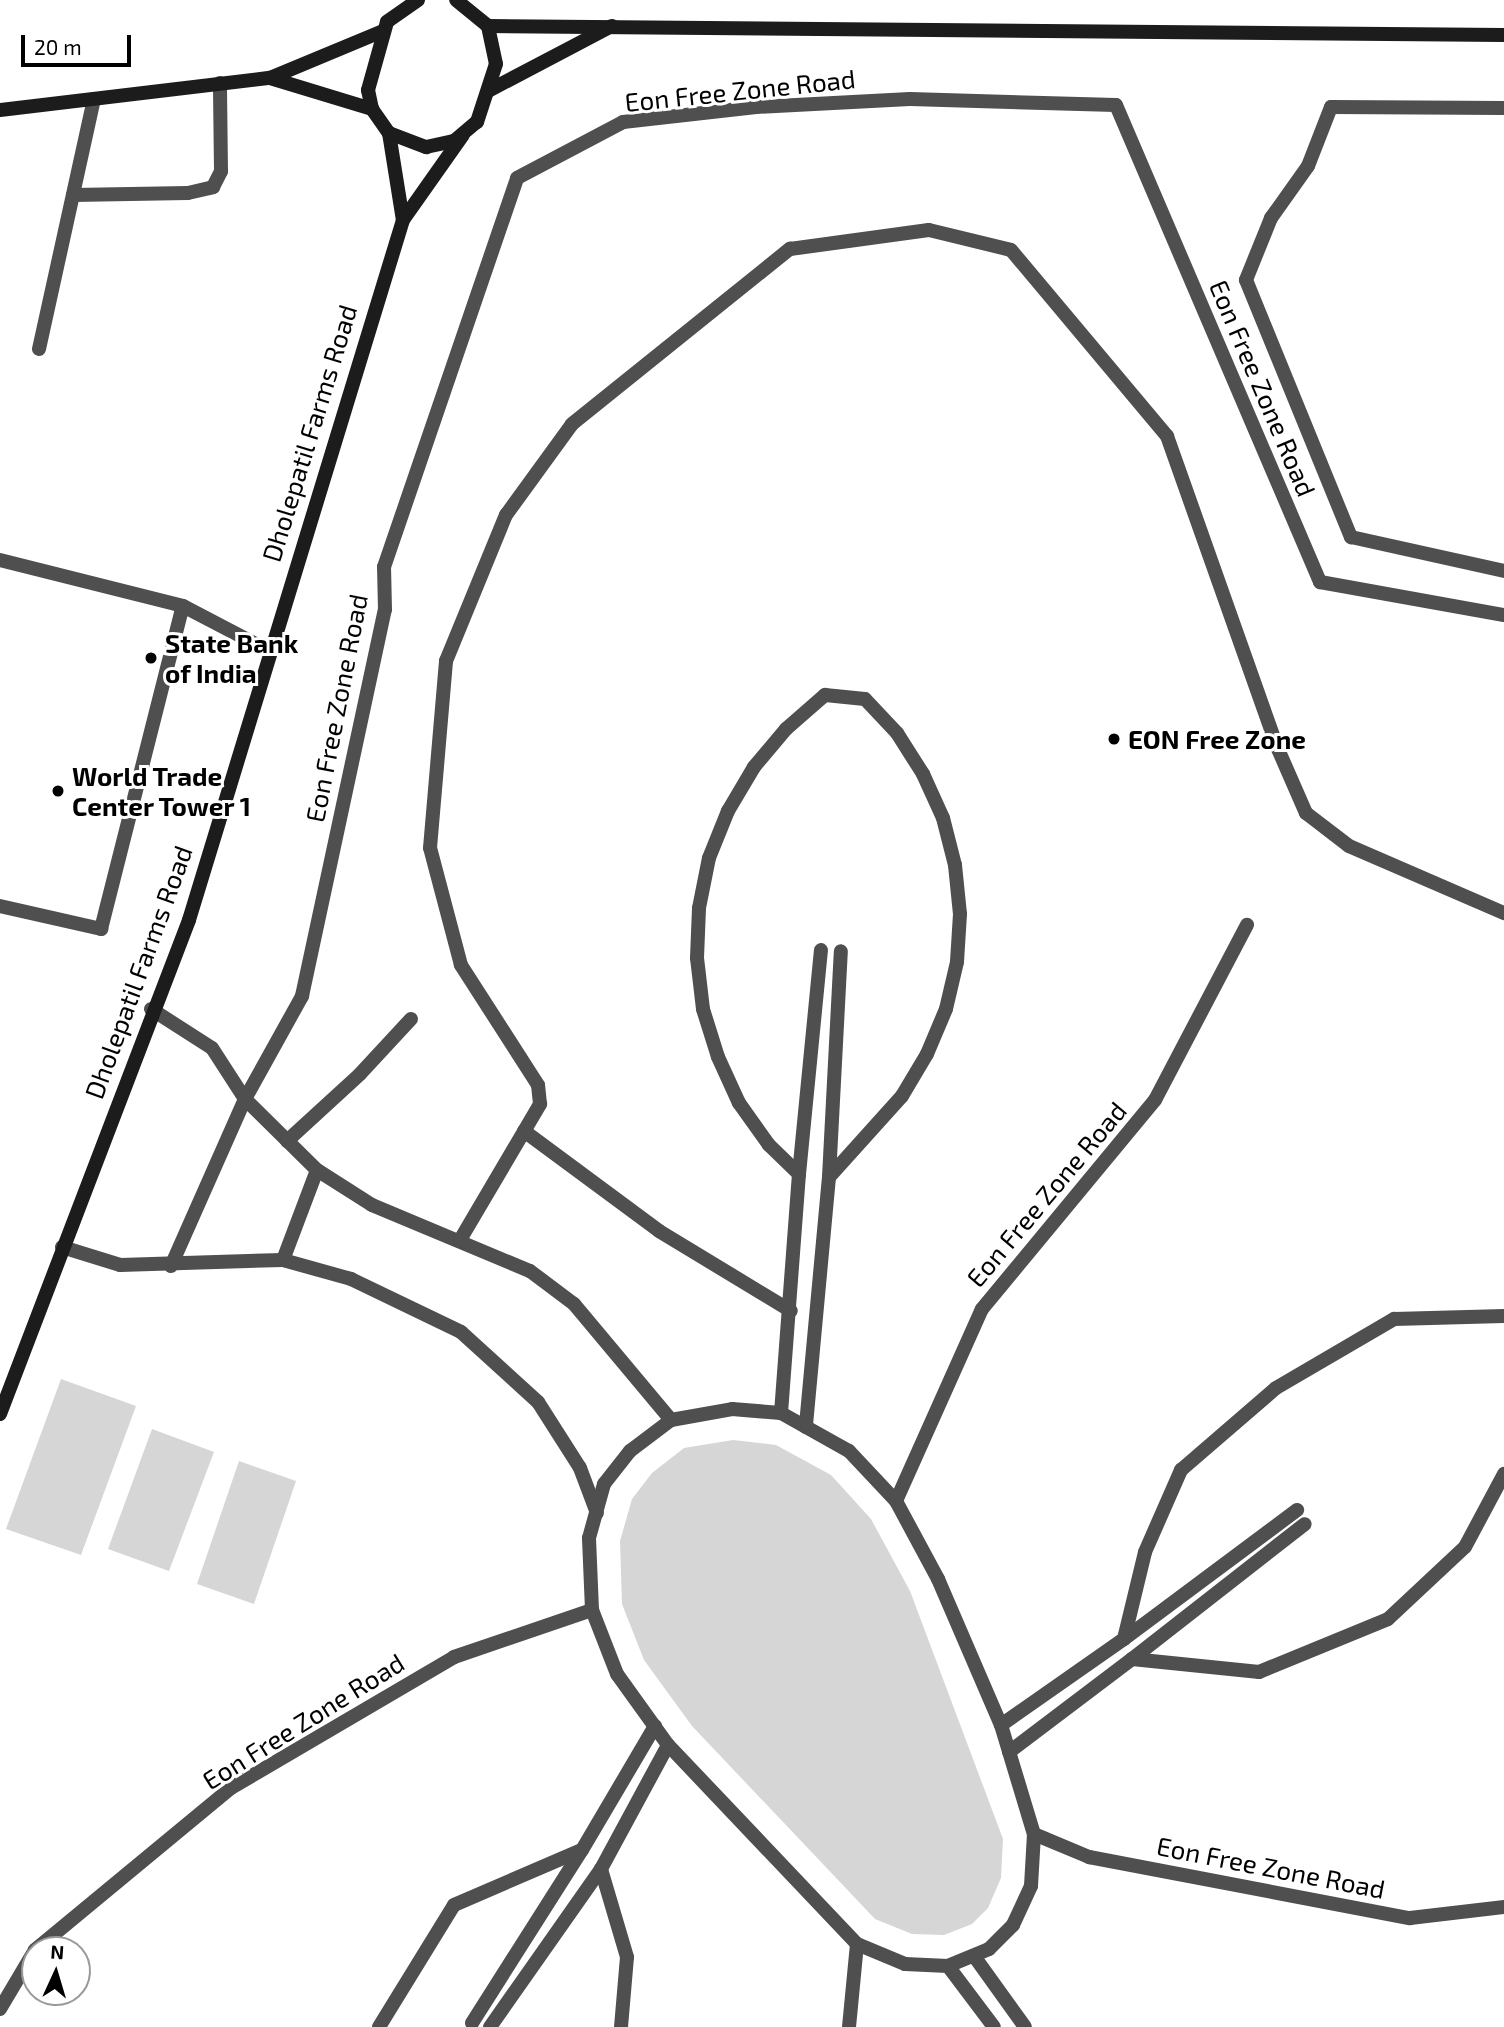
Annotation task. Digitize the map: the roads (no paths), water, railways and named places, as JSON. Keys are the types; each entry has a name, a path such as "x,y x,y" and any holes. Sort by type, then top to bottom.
{"street":[{"path":"418,0 404,4 383,31 368,80 372,109 390,133 426,147 463,135"},
{"path":"456,0 485,22 1504,35"},
{"path":"480,0 485,22"},
{"name":"Dholepatil Farms Road","path":"0,1414 151,1009 189,920 269,651 403,220 463,135 482,113 496,54 485,22"},
{"path":"488,91 616,24"},
{"path":"0,110 270,78 383,31"},
{"path":"270,78 372,109"},
{"name":"Dholepatil Farms Road","path":"390,133 403,220"}],"lane":[{"path":"73,195 188,193 213,187 221,171 220,83"},
{"path":"39,349 94,99"},
{"name":"Eon Free Zone Road","path":"171,1266 245,1100 302,996 385,610 384,567 517,178 623,122 756,107 911,99 1116,105 1320,582 1504,615"},
{"path":"1504,108 1331,107 1308,166 1271,218 1246,280 1351,537 1504,571"},
{"path":"460,1240 540,1104 538,1084 461,965 430,848 446,661 506,515 572,424 790,249 929,230 1011,250 1167,436 1278,749 1306,813 1349,845 1504,913"},
{"path":"0,560 183,606 269,651"},
{"path":"0,906 101,929 183,606"},
{"path":"799,1174 769,1145 747,1113 718,1057 703,1009 697,958 699,908 709,858 728,811 754,767 786,729 825,695 864,699 897,733 923,774 943,818 956,865 960,914 957,962 946,1009 927,1054 902,1096 829,1177"},
{"name":"Eon Free Zone Road","path":"896,1501 982,1309 1155,1100 1247,925"},
{"path":"781,1413 791,1311 799,1174 821,950"},
{"path":"806,1427 829,1177 841,951"},
{"path":"151,1009 212,1048 245,1100 317,1170 372,1205 530,1271 574,1304 671,1420"},
{"path":"287,1141 360,1074 411,1019"},
{"path":"524,1131 659,1231 791,1311"},
{"path":"283,1260 317,1170"},
{"path":"62,1247 120,1265 171,1266 283,1260 351,1279 461,1332 538,1402 580,1468 597,1513"},
{"path":"1124,1639 1145,1552 1181,1470 1276,1388 1394,1319 1504,1316"},
{"path":"732,1409 781,1413 806,1427 849,1451 896,1501 938,1579 1001,1725 1034,1834 1031,1886 1013,1926 989,1950 948,1966 905,1964 857,1944 668,1745 617,1674 592,1610 589,1538 604,1485 630,1451 671,1420 732,1409"},
{"path":"1132,1659 1259,1672 1388,1619 1465,1547 1504,1474"},
{"path":"1001,1725 1124,1639 1297,1510"},
{"path":"1009,1752 1305,1524"},
{"name":"Eon Free Zone Road","path":"52,1936 231,1788 454,1657 592,1610"},
{"path":"472,2023 582,1850 655,1726"},
{"path":"490,2027 601,1868 668,1745"},
{"name":"Eon Free Zone Road","path":"1034,1834 1089,1857 1410,1918 1504,1907"},
{"path":"379,2027 454,1905 582,1850"},
{"path":"601,1868 627,1957 621,2027"},
{"path":"849,2027 857,1944"},
{"path":"974,1956 1025,2027"},
{"path":"948,1966 995,2027"},
{"name":"Eon Free Zone Road","path":"0,2009 21,1974"}],"place":[{"name":"State Bank of India","path":"151,658"},
{"name":"EON Free Zone","path":"1114,739"},
{"name":"World Trade Center Tower 1","path":"58,791"}]}
